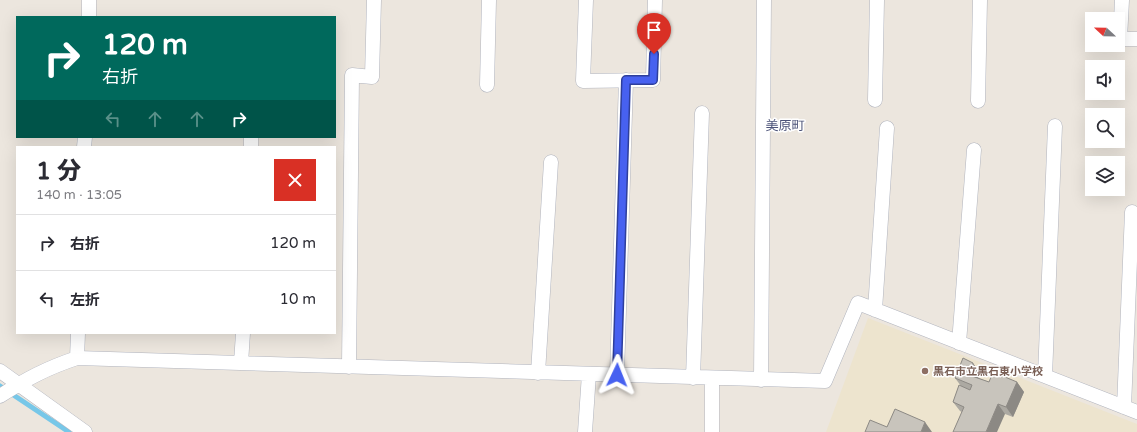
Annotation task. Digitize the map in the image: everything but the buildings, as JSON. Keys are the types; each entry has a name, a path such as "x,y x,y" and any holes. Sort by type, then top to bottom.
{"street":[{"path":"89,0 89,16"},
{"path":"349,367 352,74 372,77 374,0"},
{"path":"487,85 490,0"},
{"path":"586,0 583,80 653,80 655,0"},
{"path":"761,380 764,0"},
{"path":"875,100 878,0"},
{"path":"978,101 980,0"},
{"path":"1121,12 1122,0"},
{"path":"1125,39 1137,39"},
{"path":"617,375 626,80"},
{"path":"693,378 702,113"},
{"path":"1045,376 1056,126"},
{"path":"875,310 887,128"},
{"path":"959,343 974,150"},
{"path":"538,373 551,162"},
{"path":"0,396 19,383 52,366 77,358 825,381 858,302 1130,410 1132,212"},
{"path":"77,358 78,334"},
{"path":"241,363 243,334"},
{"path":"0,371 19,383 85,432"},
{"path":"585,432 588,374"},
{"path":"712,378 712,432"}],"shaded area":[{"name":"黒石市立黒石東小学校","path":"868,318 1137,424 1137,432 826,432"}],"waterway":[{"path":"0,386 69,432"}],"place":[{"name":"黒石市立黒石東小学校","path":"925,371"}],"district":[{"name":"美原町","path":"785,125"}],"route":[{"path":"617,375 626,80 653,80 654,54"}]}
